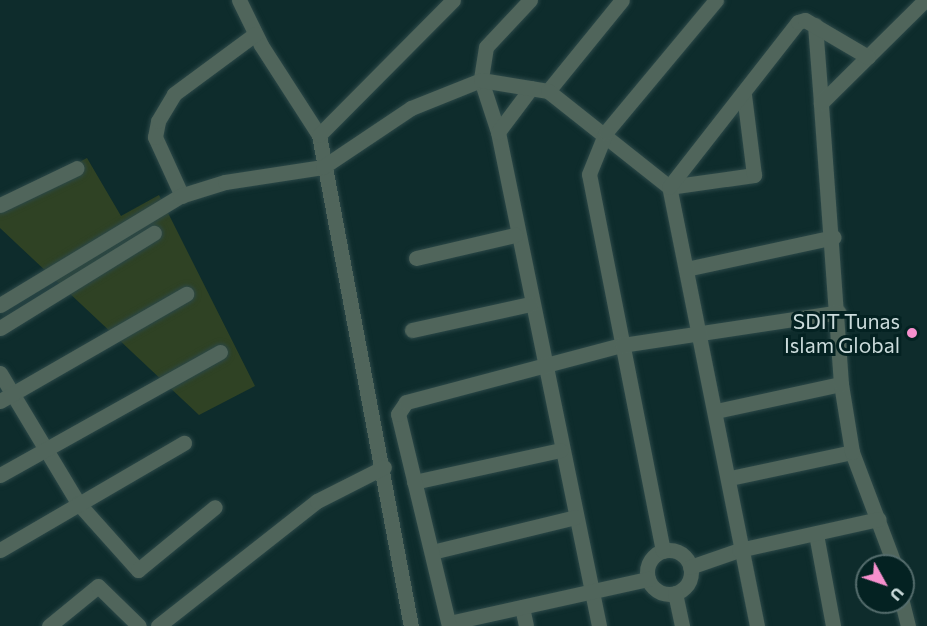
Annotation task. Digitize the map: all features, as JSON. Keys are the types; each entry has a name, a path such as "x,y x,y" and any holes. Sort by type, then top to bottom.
{"street":[{"path":"239,0 255,34 319,135 323,167 384,467 408,625"},
{"path":"319,135 453,0"},
{"path":"530,0 486,47 481,80 498,132 515,235 599,626"},
{"path":"548,91 622,0"},
{"path":"663,551 589,194 594,156 606,132 716,0"},
{"path":"821,103 919,2"},
{"path":"669,187 744,95 798,22 815,25 868,57"},
{"path":"815,25 834,237 841,384 852,452 891,554"},
{"path":"182,196 155,137 158,121 174,94 255,34"},
{"path":"0,305 182,196 225,182 323,167 411,108 481,80 548,91 606,132 669,187 697,334 730,478 739,550 757,626"},
{"path":"498,132 531,88"},
{"path":"669,187 754,175 744,95"},
{"path":"0,206 77,168"},
{"path":"0,328 154,233"},
{"path":"416,258 515,235"},
{"path":"686,269 834,237"},
{"path":"6,398 186,294"},
{"path":"412,330 530,304"},
{"path":"648,579 449,624 398,414 405,402 622,345 839,312"},
{"path":"0,475 220,352"},
{"path":"0,373 6,398 47,450 78,502 138,570 215,507"},
{"path":"716,411 841,384"},
{"path":"0,550 78,502 184,443"},
{"path":"414,482 561,450"},
{"path":"730,478 852,452"},
{"path":"158,626 317,501 384,467"},
{"path":"432,552 576,517"},
{"path":"690,567 739,550 879,519"},
{"path":"816,534 833,626"},
{"path":"663,551 680,554 690,567 687,583 675,593 658,592 648,579 650,562 663,551"},
{"path":"49,626 98,586 139,626"},
{"path":"675,593 682,626"},
{"path":"522,607 526,626"}],"green space":[{"path":"87,158 121,216 159,195 255,386 199,415 0,228 0,202"}],"place":[{"name":"SDIT Tunas Islam Global","path":"912,333"}]}
